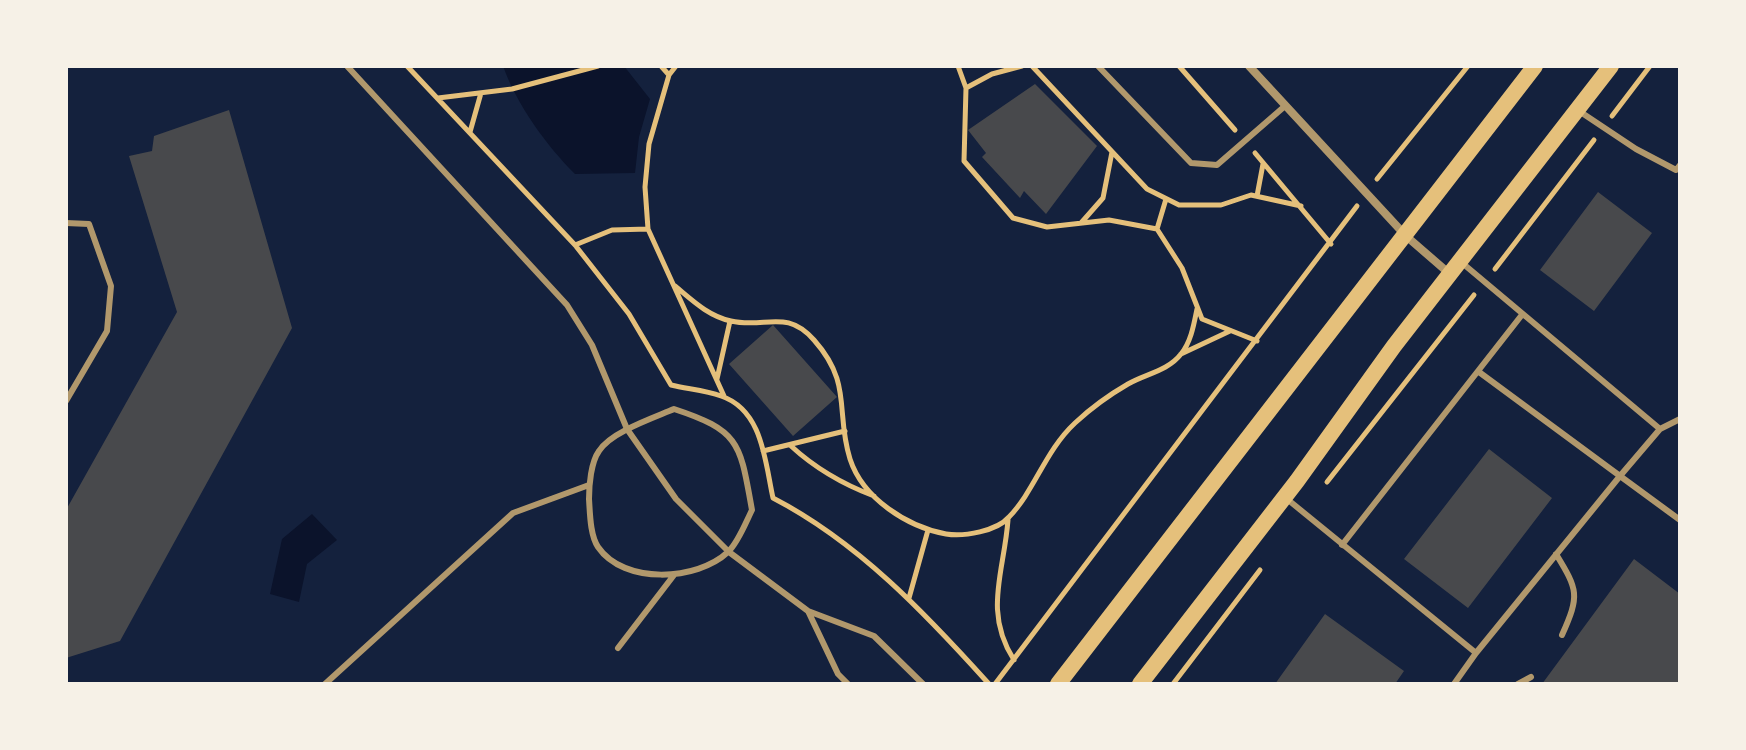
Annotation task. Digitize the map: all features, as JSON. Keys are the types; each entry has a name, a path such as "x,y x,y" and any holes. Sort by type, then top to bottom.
{"main road":[{"path":"1058,684 1535,66"},
{"path":"1140,684 1284,497 1394,346 1611,66"}],"street":[{"path":"1249,66 1406,236 1456,268"}],"lane":[{"path":"347,66 567,305 599,358 627,429 676,499 729,552 808,611 874,636 923,684"},
{"path":"1098,66 1191,163 1217,165 1285,106"},
{"path":"1577,110 1676,170 1680,165"},
{"path":"66,223 89,224 111,286 107,331 66,401"},
{"path":"1456,268 1484,282 1660,429"},
{"path":"1342,545 1521,316"},
{"path":"1479,372 1680,520"},
{"path":"674,409 730,433 743,461 752,510 729,552 674,575 635,572 615,562 598,546 590,517 589,485 599,450 627,429 674,409"},
{"path":"1455,684 1476,653 1620,476 1660,429 1680,419"},
{"path":"325,684 513,513 589,485"},
{"path":"1284,497 1476,653"},
{"path":"1556,554 1577,587 1574,608 1562,635"},
{"path":"618,648 674,575"},
{"path":"808,611 838,674 848,684"},
{"path":"1518,684 1531,677"}],"path":[{"path":"407,66 575,245 629,314 671,385 724,396"},
{"path":"438,98 512,89 598,66"},
{"path":"661,66 669,75"},
{"path":"676,66 669,75 649,144 645,187 648,229 724,396 760,434 773,498 810,518 909,598 992,684 1014,660 1257,341 1366,193 1468,66"},
{"path":"958,66 966,88 964,161 1013,218 1047,227 1109,220 1157,229 1182,268 1202,319 1257,341"},
{"path":"966,88 992,74 1022,66"},
{"path":"1032,66 1147,189 1166,199 1179,205 1221,205 1251,195 1301,206"},
{"path":"1303,514 1650,66"},
{"path":"470,132 481,93"},
{"path":"1081,223 1103,198 1112,151"},
{"path":"1257,196 1263,163"},
{"path":"1157,229 1166,199"},
{"path":"575,245 612,230 648,229"},
{"path":"675,286 710,314 730,321 749,324 779,320 800,326 836,368 851,462 895,514 928,530 951,535 983,531 1009,519"},
{"path":"1181,355 1191,334 1197,309"},
{"path":"716,380 730,321"},
{"path":"1014,660 999,636 996,600 1009,519 1045,457 1065,432 1094,405 1131,382 1164,368 1181,355 1231,330"},
{"path":"763,451 845,431"},
{"path":"791,446 809,462 845,485 879,498"},
{"path":"909,598 928,530"},
{"path":"1173,684 1266,562"}],"water":[{"path":"503,66 624,66 650,99 639,137 635,173 575,174 533,124"},
{"path":"312,514 337,540 307,564 299,602 270,594 282,539"}],"building":[{"path":"1035,84 1097,146 1046,214 1024,191 1020,198 982,157 986,153 968,130"},
{"path":"229,110 292,328 120,641 66,658 66,510 177,312 129,156 152,151 154,136"},
{"path":"1598,192 1652,233 1594,311 1540,270"},
{"path":"773,325 837,397 793,436 729,364"},
{"path":"1489,449 1552,498 1468,608 1404,559"},
{"path":"1634,559 1680,594 1680,684 1542,684"},
{"path":"1325,614 1404,671 1395,684 1275,684"}]}
